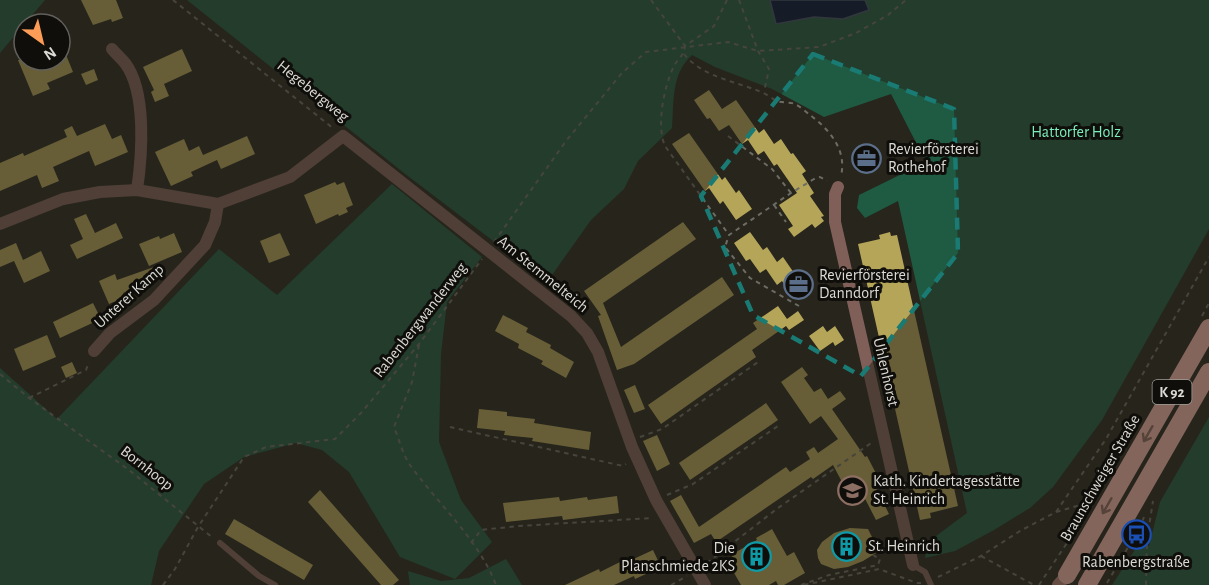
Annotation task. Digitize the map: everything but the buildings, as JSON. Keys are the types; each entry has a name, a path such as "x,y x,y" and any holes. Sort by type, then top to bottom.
{"highway":[{"name":"Braunschweiger Straße","path":"1062,582 1209,328"},
{"name":"K 92","path":"1087,585 1209,372"}],"street":[{"path":"112,50 126,64 137,91 142,156 137,190"},
{"name":"Hegebergweg","path":"218,204 290,177 343,136"},
{"name":"Am Stemmelteich","path":"343,136 571,316 587,333 598,352 629,441 656,500 705,585"},
{"name":"Uhlenhorst","path":"838,187 835,194 835,222 913,565"},
{"path":"0,224 63,199 100,192 137,190 218,204"},
{"name":"Unterer Kamp","path":"94,351 110,333 154,300 205,245 215,222 218,204"}],"lane":[{"path":"220,543 259,576 275,585"},
{"path":"913,565 925,572 930,583"}],"path":[{"name":"Hegebergweg","path":"173,0 343,136"},
{"path":"651,0 686,46"},
{"path":"727,0 714,26 686,46 684,54 675,65 662,114 662,137 665,146 729,235"},
{"path":"739,0 758,51 769,69 764,93"},
{"path":"758,51 819,47 856,33 888,15 906,0"},
{"name":"Rabenbergwanderweg","path":"163,585 244,457 266,447 335,439 361,413 419,344 566,141 622,72 646,52 728,42 758,51"},
{"path":"684,54 692,64 708,73 777,100 795,104 829,130 837,142 843,167 838,187 820,177 814,179 729,235 725,247 750,278 799,306"},
{"path":"728,136 772,169 791,193"},
{"path":"774,205 786,222"},
{"path":"1056,512 1106,439 1209,257"},
{"path":"419,344 412,382 394,428 409,464 446,508 487,564 496,585"},
{"path":"29,398 86,370 94,351"},
{"path":"629,441 662,429 758,362"},
{"name":"Bornhoop","path":"0,374 29,398 129,470 220,543"},
{"path":"656,500 693,484 778,426"},
{"path":"450,427 623,466 637,459"},
{"path":"671,585 696,572 778,508 884,435"},
{"path":"1146,585 1147,539 1154,498"},
{"path":"803,585 879,569 917,583 930,583 1056,512 1091,502 1086,510"},
{"path":"471,543 482,530 643,520 665,516"},
{"path":"1137,532 1147,539"},
{"path":"1039,585 1072,535"},
{"path":"873,555 878,556 885,571"},
{"path":"981,556 1034,585"},
{"path":"803,585 829,575 880,563"},
{"path":"1105,585 1114,570"}],"highlighted area":[{"path":"813,54 954,109 958,253 861,376 753,315 701,196"}],"green space":[{"path":"0,0 45,0 35,12 12,12 12,39 0,53"},
{"name":"Hattorfer Holz","path":"187,0 770,0 776,24 814,17 843,19 868,10 865,0 1209,0 1209,229 1102,420 1053,487 1030,508 994,530 955,551 925,558 928,542 967,513 898,201 865,218 857,208 859,195 926,162 891,94 824,117 772,89 715,67 692,55 680,71 677,80 672,128 638,161 624,189 591,220 547,282 404,173"},
{"path":"392,184 482,257 447,302 441,354 439,442 461,500 492,542 455,579 400,557 349,472 322,450 296,443 244,457 204,484 159,551 151,585 0,585 0,368 57,419 219,249 277,295"},
{"path":"1209,417 1209,585 1112,585 1138,545 1149,546 1160,502"},
{"path":"506,559 522,585 410,585 408,571 441,581 469,578"}],"water":[{"path":"770,0 865,0 869,10 843,19 814,17 776,24"}],"place":[{"name":"Revierförsterei Rothehof","path":"867,158"},
{"name":"Revierförsterei Danndorf","path":"798,284"},
{"name":"Kath. Kindertagesstätte St. Heinrich","path":"852,490"},
{"name":"Rabenbergstraße","path":"1136,534"},
{"name":"St. Heinrich","path":"847,546"},
{"name":"Die Planschmiede 2KS","path":"756,557"}]}
